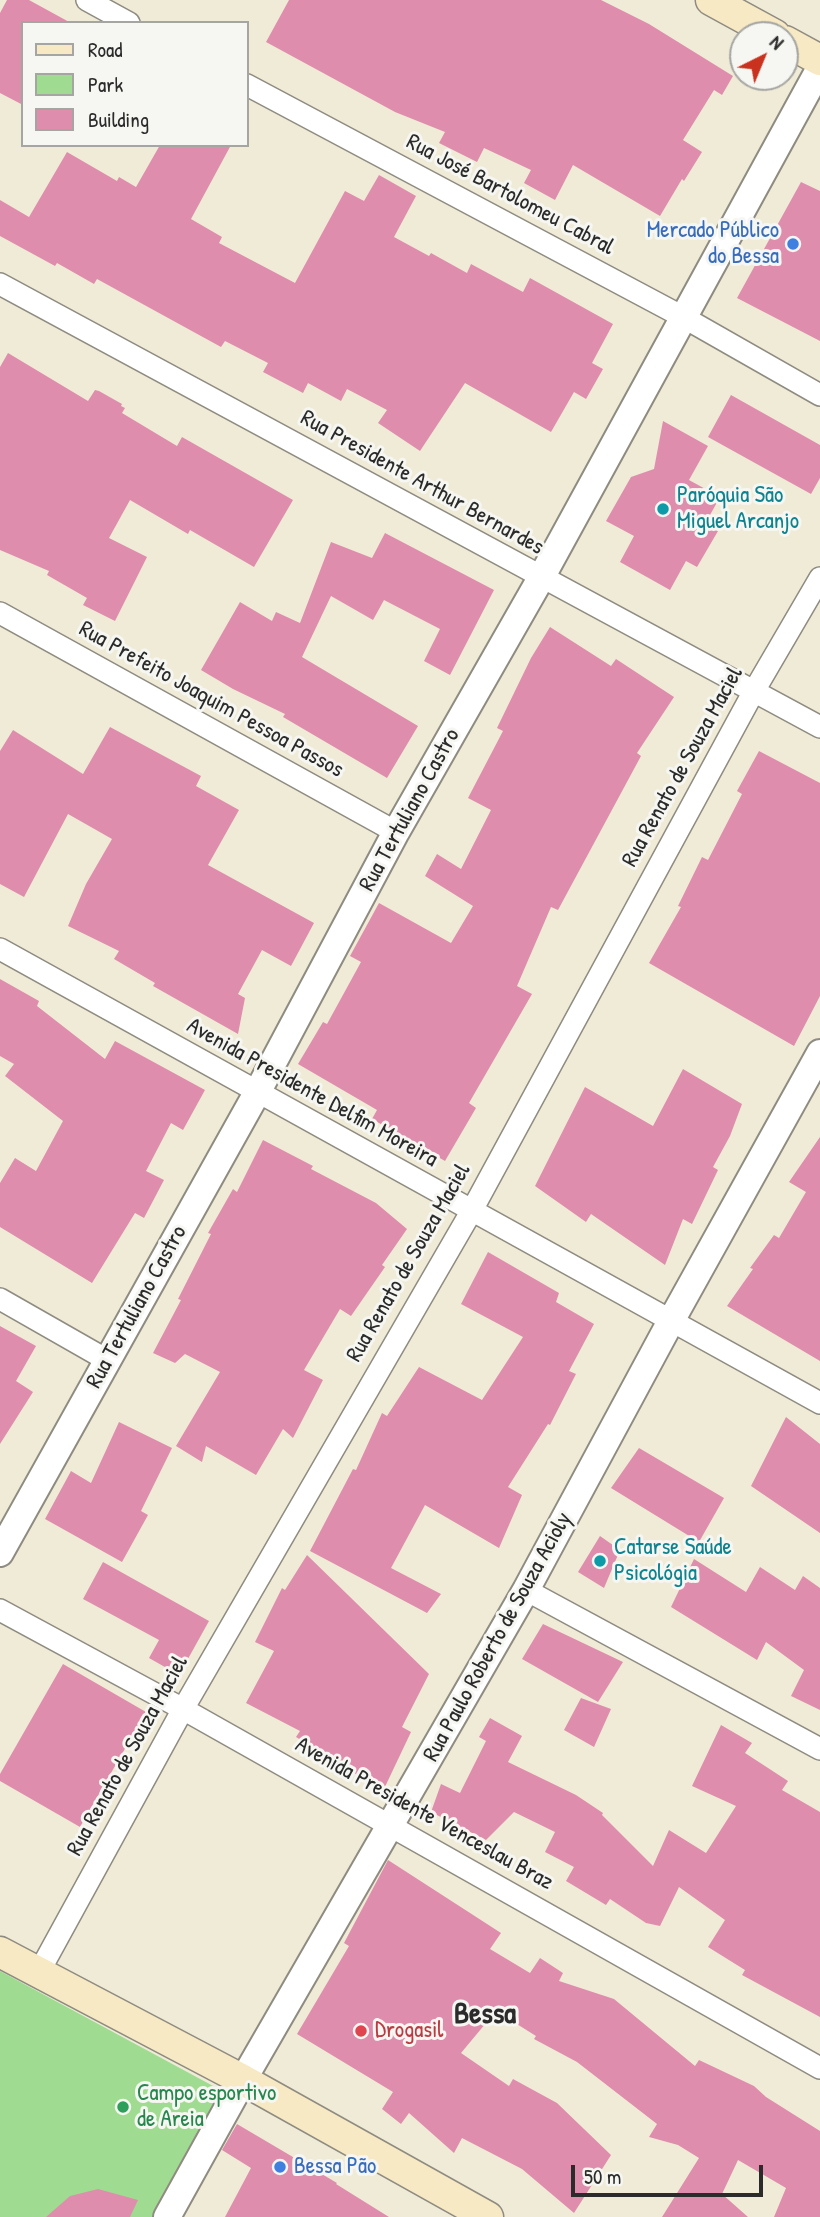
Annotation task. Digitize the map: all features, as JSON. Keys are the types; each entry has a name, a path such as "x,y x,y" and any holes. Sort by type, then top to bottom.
{"main road":[{"path":"711,0 749,21"},
{"path":"799,49 820,60"},
{"path":"0,1952 243,2080 488,2217"}],"street":[{"path":"87,0 125,21"},
{"name":"Rua Tertuliano Castro","path":"0,1553 258,1091 396,832 541,578 820,68"},
{"name":"Rua José Bartolomeu Cabral","path":"248,86 683,317 820,395"},
{"name":"Rua Presidente Arthur Bernardes","path":"0,284 820,727"},
{"name":"Rua Renato de Souza Maciel","path":"39,1972 183,1709 471,1212 754,691 820,578"},
{"name":"Rua Prefeito Joaquim Pessoa Passos","path":"0,613 396,832"},
{"name":"Avenida Presidente Delfim Moreira","path":"0,949 820,1404"},
{"name":"Rua Paulo Roberto de Souza Acioly","path":"167,2217 243,2080 526,1590 671,1321 818,1060"},
{"path":"0,1298 107,1360"},
{"path":"526,1590 820,1749"},
{"name":"Avenida Presidente Venceslau Braz","path":"0,1610 183,1709 820,2068"}],"green space":[{"path":"0,1971 228,2094 157,2217 0,2217"}],"building":[{"path":"7,0 29,0 67,21 21,21 21,104 0,93 0,13"},
{"path":"289,0 601,0 649,24 729,74 729,83 722,95 714,90 683,140 702,152 660,216 573,165 555,200 524,183 531,170 484,148 477,162 439,143 445,132 395,112 266,42"},
{"path":"159,147 230,147 191,219 222,237 219,243 295,283 345,191 364,201 379,175 416,196 394,237 467,273 471,264 523,292 530,278 613,324 592,363 603,369 586,399 574,392 551,432 465,383 420,451 378,423 387,410 347,389 341,401 308,383 303,393 263,372 268,363 225,341 221,347 97,279 94,284 0,236 0,200 29,217 67,152 117,181 119,177 136,187"},
{"name":"Mercado Público do Bessa","path":"801,182 820,191 820,341 737,298"},
{"path":"8,353 88,401 95,390 99,391 122,404 125,408 122,413 177,446 182,437 293,500 254,567 190,530 188,534 130,500 109,538 147,557 115,621 83,605 87,598 47,575 49,571 0,550 0,367"},
{"path":"731,395 820,445 820,478 811,494 708,437"},
{"name":"Paróquia São Miguel Arcanjo","path":"663,421 708,446 689,480 720,497 705,524 718,531 697,567 686,561 670,590 620,562 634,536 606,521 631,477 654,469"},
{"path":"385,533 494,590 450,675 424,661 440,629 384,600 373,620 331,596 302,657 418,726 387,778 283,717 285,714 201,670 240,602 272,621 276,612 300,623 331,542 372,558"},
{"path":"550,627 611,666 616,659 674,697 637,753 641,756 558,910 551,907 517,986 532,994 469,1103 476,1108 445,1161 372,1119 377,1110 298,1064 323,1022 327,1024 361,962 350,956 379,903 451,943 473,906 425,876 437,854 461,869 491,810 468,798 503,731 497,728 531,658"},
{"path":"110,727 201,776 196,786 239,810 208,865 314,923 291,966 262,950 238,994 245,998 238,1034 153,986 155,983 114,959 119,951 68,926 86,884 112,839 68,814 24,897 0,884 0,751 13,730 83,774"},
{"path":"759,751 820,783 820,996 794,1046 649,963 681,907 678,906 702,857 708,860 742,794 737,791"},
{"path":"0,979 39,1001 37,1006 105,1059 115,1041 205,1090 183,1130 171,1123 146,1171 164,1180 144,1218 135,1213 92,1283 0,1227 0,1183 15,1158 36,1171 63,1121 5,1076 14,1064 0,1056"},
{"path":"683,1069 742,1104 730,1136 713,1167 718,1170 692,1224 683,1219 665,1265 591,1214 586,1222 535,1186 585,1087 653,1126"},
{"path":"820,1137 820,1361 727,1306 774,1235 779,1238 806,1192 789,1182"},
{"path":"263,1140 376,1203 407,1229 351,1316 340,1309 304,1370 323,1380 293,1438 283,1429 256,1475 206,1446 202,1462 176,1446 220,1372 185,1354 175,1363 153,1353 181,1300 178,1299 211,1234 208,1233 233,1189 237,1192"},
{"path":"488,1252 559,1293 556,1302 594,1324 569,1371 576,1374 550,1425 548,1424 508,1487 522,1495 499,1548 425,1505 391,1568 441,1594 427,1613 310,1551 353,1469 356,1470 382,1413 387,1416 419,1367 482,1400 523,1337 461,1304"},
{"path":"0,1326 36,1346 16,1381 33,1392 0,1444"},
{"path":"786,1417 820,1444 820,1533 751,1486"},
{"path":"119,1422 172,1448 141,1511 148,1515 122,1562 45,1519 71,1471 91,1483"},
{"path":"639,1448 724,1498 699,1542 611,1488"},
{"name":"Catarse Saúde Psicológia","path":"600,1536 620,1550 604,1588 578,1572"},
{"path":"307,1555 429,1674 402,1727 411,1732 383,1791 296,1737 300,1731 246,1703 274,1651 255,1642 282,1588 285,1590"},
{"path":"694,1559 746,1592 760,1567 795,1590 803,1576 820,1588 820,1710 791,1696 804,1670 766,1642 757,1660 671,1607"},
{"path":"103,1562 209,1621 179,1675 149,1658 159,1640 83,1599"},
{"path":"543,1624 623,1662 598,1702 522,1659"},
{"path":"63,1664 146,1712 80,1827 0,1781 0,1774"},
{"path":"581,1698 611,1709 594,1747 564,1730"},
{"path":"490,1718 522,1736 508,1762 576,1795 603,1813 653,1866 669,1830 706,1853 736,1806 692,1786 721,1725 752,1743 745,1753 788,1781 782,1790 820,1812 820,2017 742,1975 745,1970 708,1947 725,1920 679,1887 660,1926 646,1923 610,1899 606,1905 566,1881 574,1867 545,1852 555,1832 514,1812 486,1840 431,1812 441,1784 460,1793 486,1741 479,1737"},
{"path":"388,1860 501,1933 490,1949 530,1973 540,1958 563,1973 559,1981 614,1999 695,2066 699,2060 754,2086 766,2097 820,2131 820,2217 774,2217 786,2188 738,2160 722,2194 748,2217 662,2217 699,2158 678,2145 649,2137 657,2124 577,2062 534,2039 536,2036 496,2011 461,2053 509,2086 513,2079 557,2103 611,2155 574,2213 522,2169 462,2138 454,2153 409,2113 401,2124 382,2109 393,2092 297,2034 349,1946 344,1943"},
{"path":"237,2124 389,2217 225,2217 251,2168 222,2150"},
{"path":"98,2189 138,2200 130,2217 46,2217 70,2196"}],"place":[{"name":"Mercado Público do Bessa","path":"793,244"},
{"name":"Paróquia São Miguel Arcanjo","path":"663,509"},
{"name":"Catarse Saúde Psicológia","path":"600,1561"},
{"name":"Drogasil","path":"361,2031"},
{"name":"Campo esportivo de Areia","path":"123,2107"},
{"name":"Bessa Pão","path":"280,2167"}],"district":[{"name":"Bessa","path":"485,2015"}]}
